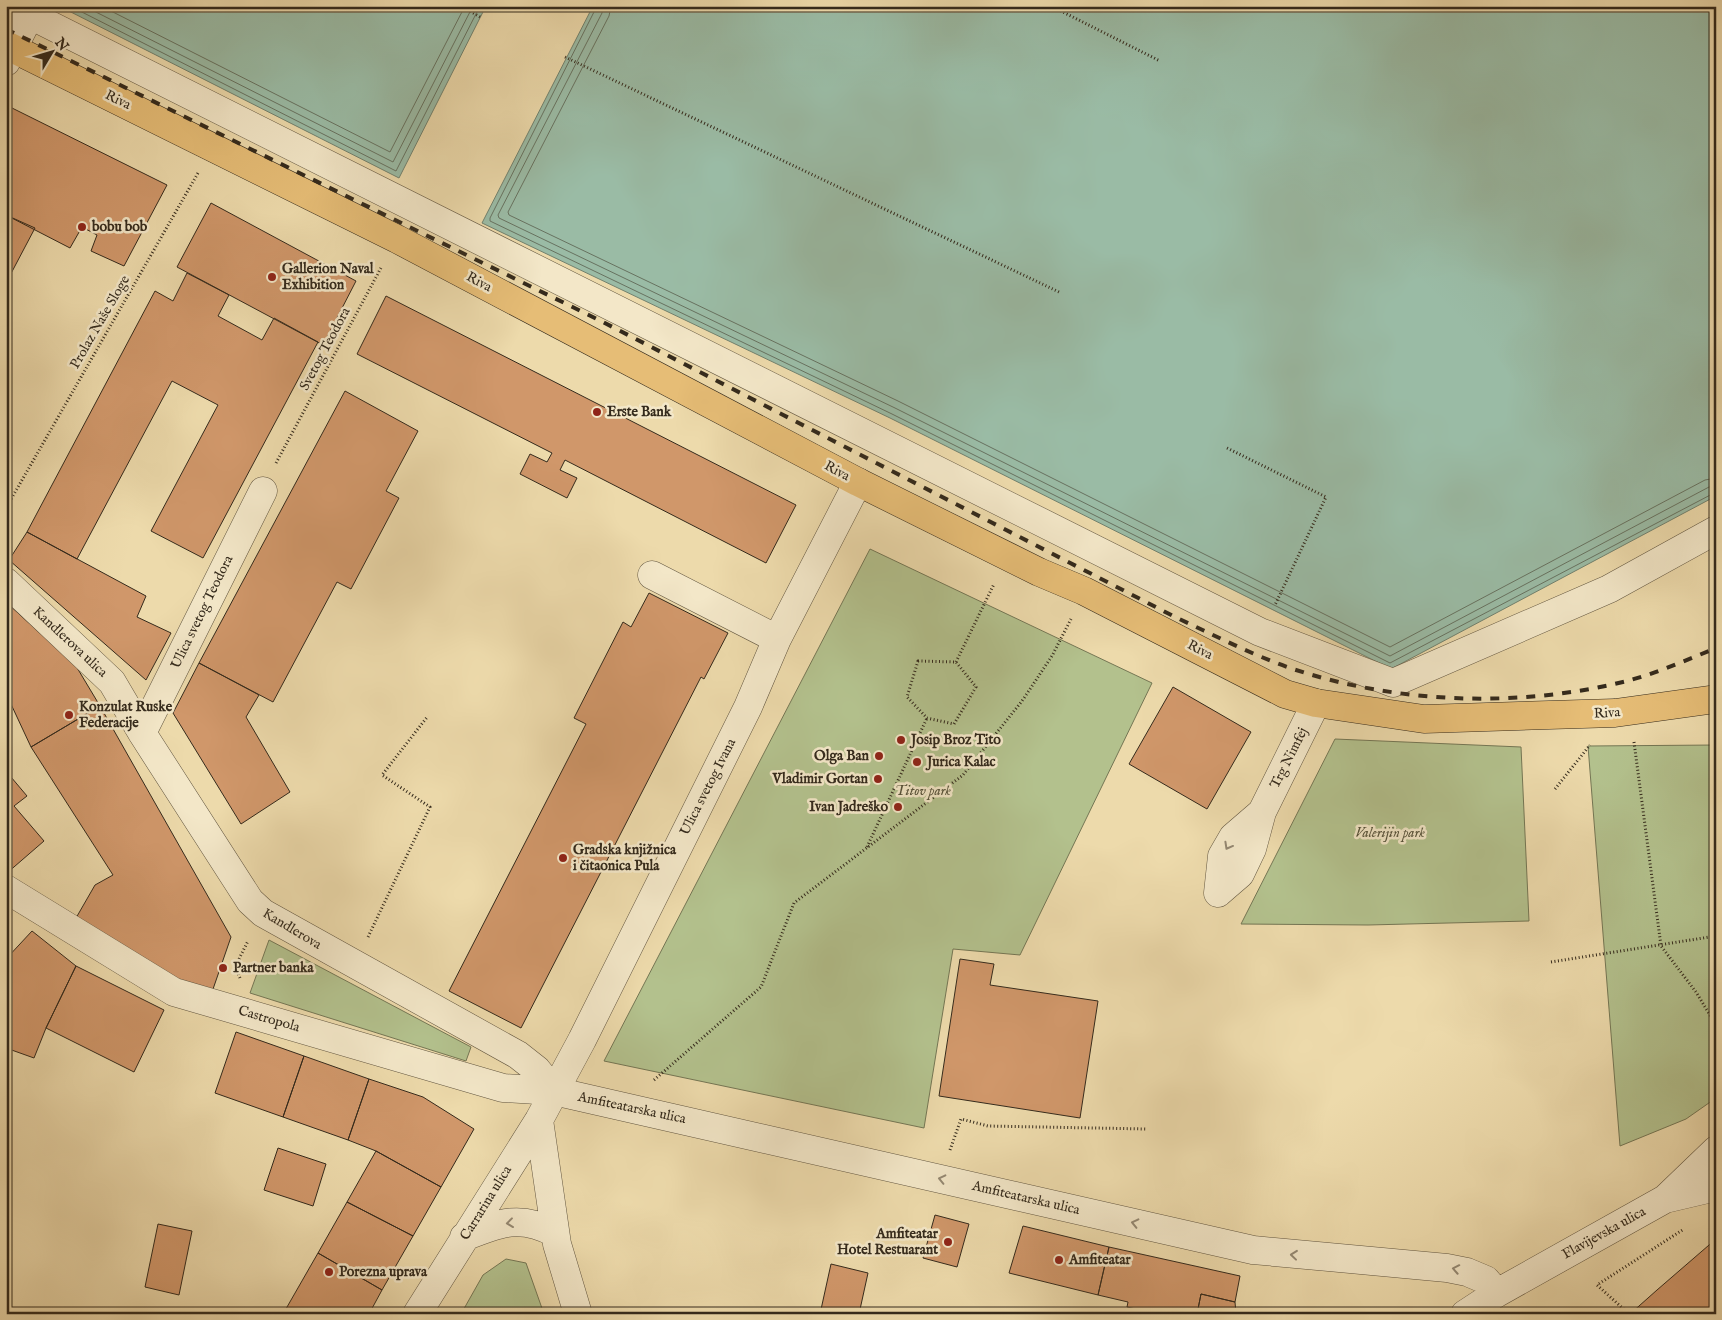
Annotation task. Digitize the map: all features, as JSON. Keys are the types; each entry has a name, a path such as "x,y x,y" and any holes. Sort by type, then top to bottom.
{"main road":[{"name":"Riva","path":"9,52 212,146 397,239 858,482 1008,557 1084,591 1285,694 1316,704 1424,719 1623,712 1716,699"}],"street":[{"path":"9,52 21,11 1260,632 1393,683 1609,589 1716,530"},
{"name":"Ulica svetog Ivana","path":"554,1091 582,1040 744,716 777,640 858,482"},
{"name":"Ulica svetog Teodora","path":"142,733 263,491"},
{"path":"652,575 777,640"},
{"name":"Kandlerova ulica","path":"6,582 112,682"},
{"name":"Kandlerova","path":"112,682 142,733 250,901 263,913 518,1055 537,1070 554,1091"},
{"name":"Trg Nimfej","path":"1262,812 1316,704"},
{"name":"Castropola","path":"6,889 174,992 503,1088 554,1091"},
{"name":"Carrarina ulica","path":"417,1314 538,1120 554,1091"},
{"name":"Amfiteatarska ulica","path":"554,1091 1253,1250 1329,1258 1419,1264 1468,1272 1486,1280 1497,1293"},
{"path":"538,1120 555,1233 578,1314"},
{"path":"1665,1199 1716,1150"},
{"name":"Flavijevska ulica","path":"1465,1314 1497,1293 1665,1199 1716,1188"},
{"path":"464,1237 509,1222 538,1224 555,1233"}],"path":[{"path":"461,6 480,17"},
{"path":"1051,6 1160,61"},
{"path":"565,57 1059,292"},
{"name":"Prolaz Naše Sloge","path":"6,508 186,196 212,146"},
{"name":"Svetog Teodora","path":"284,448 397,239"},
{"path":"1227,448 1326,497 1273,610"},
{"path":"956,662 972,624 1008,557"},
{"path":"654,1080 762,987 794,903 963,775 1022,701 1052,656 1084,591"},
{"path":"918,661 956,662 976,687 954,724 927,718 907,697 918,661"},
{"path":"1555,789 1623,712"},
{"path":"1623,712 1661,946 1696,992 1716,1025"},
{"path":"354,965 430,807 382,775 428,716"},
{"path":"866,849 927,718"},
{"path":"1551,962 1716,936"},
{"path":"960,1119 988,1126 1147,1128"},
{"path":"1629,1314 1597,1285 1686,1227"}],"green space":[{"name":"Titov park","path":"870,549 1152,683 1020,955 953,949 924,1128 604,1061"},
{"name":"Valerijin park","path":"1335,739 1521,747 1529,921 1368,925 1241,924"},
{"path":"1716,745 1716,1098 1686,1119 1620,1146 1588,746"},
{"path":"269,940 471,1047 466,1061 250,993"},
{"path":"506,1259 526,1263 544,1314 461,1314 483,1275"}],"water":[{"path":"59,6 486,6 399,178"},
{"path":"593,6 1716,6 1716,496 1391,669 890,418 482,223"}],"building":[{"path":"6,105 167,185 124,266 91,251 97,235 82,227 70,248 6,215"},
{"name":"Gallerion Naval Exhibition","path":"211,203 356,281 323,345 177,267"},
{"path":"6,215 35,228 6,283"},
{"path":"187,273 229,295 218,316 262,340 274,318 318,342 203,558 151,531 218,405 172,381 77,559 27,532 155,291 173,301"},
{"path":"386,296 796,505 766,563 565,460 560,470 577,478 567,498 520,474 530,454 547,462 552,453 357,354"},
{"path":"345,391 418,431 386,491 399,498 351,589 337,582 273,702 199,663"},
{"path":"27,532 146,596 137,617 171,633 146,680 9,560"},
{"name":"Gradska knjižnica i čitaonica Pula","path":"649,593 728,633 704,679 701,677 521,1028 449,991 586,724 574,718 623,622 631,627"},
{"path":"6,602 76,666 100,706 31,747 10,702 6,698"},
{"path":"199,663 259,695 246,717 290,792 241,824 173,713"},
{"path":"1173,687 1251,732 1207,809 1129,764"},
{"path":"100,706 231,937 212,992 179,982 76,918 95,885 113,875 31,747"},
{"path":"11,777 27,796 14,806 44,841 7,873 6,781"},
{"path":"32,931 76,966 46,1028 34,1058 6,1048 6,959"},
{"path":"960,959 994,964 990,985 1098,1001 1080,1118 939,1096"},
{"path":"76,966 164,1010 134,1072 46,1028"},
{"path":"236,1032 304,1056 283,1117 215,1093"},
{"path":"304,1056 369,1079 348,1140 283,1117"},
{"path":"369,1079 423,1097 474,1129 441,1187 376,1151 348,1140"},
{"path":"278,1148 326,1164 313,1206 264,1190"},
{"path":"376,1151 441,1187 413,1236 347,1202"},
{"path":"347,1202 413,1236 382,1290 318,1253"},
{"path":"935,1215 969,1224 957,1267 923,1258"},
{"path":"158,1224 192,1231 179,1295 145,1287"},
{"name":"Amfiteatar","path":"1023,1226 1109,1247 1098,1295 1009,1273"},
{"path":"1716,1239 1716,1314 1630,1314 1657,1290"},
{"path":"1109,1247 1240,1276 1235,1302 1201,1294 1197,1314 1158,1314 1127,1307 1128,1302 1098,1295"},
{"name":"Porezna uprava","path":"318,1253 382,1290 369,1314 283,1314"},
{"path":"831,1264 868,1273 859,1314 820,1314"},
{"path":"1201,1294 1235,1302 1236,1314 1197,1314"}],"railway":[{"path":"6,29 599,320 1175,617 1248,651 1293,669 1333,681 1417,695 1459,698 1502,698 1586,690 1627,681 1661,670 1716,648"}],"place":[{"name":"bobu bob","path":"82,227"},
{"name":"Gallerion Naval Exhibition","path":"272,277"},
{"name":"Erste Bank","path":"597,412"},
{"name":"Konzulat Ruske Federacije","path":"69,715"},
{"name":"Josip Broz Tito","path":"901,740"},
{"name":"Olga Ban","path":"879,756"},
{"name":"Jurica Kalac","path":"917,762"},
{"name":"Vladimir Gortan","path":"878,779"},
{"name":"Ivan Jadreško","path":"898,807"},
{"name":"Gradska knjižnica i čitaonica Pula","path":"563,858"},
{"name":"Partner banka","path":"223,968"},
{"name":"Amfiteatar Hotel Restuarant","path":"948,1242"},
{"name":"Amfiteatar","path":"1059,1260"},
{"name":"Porezna uprava","path":"329,1272"}]}
